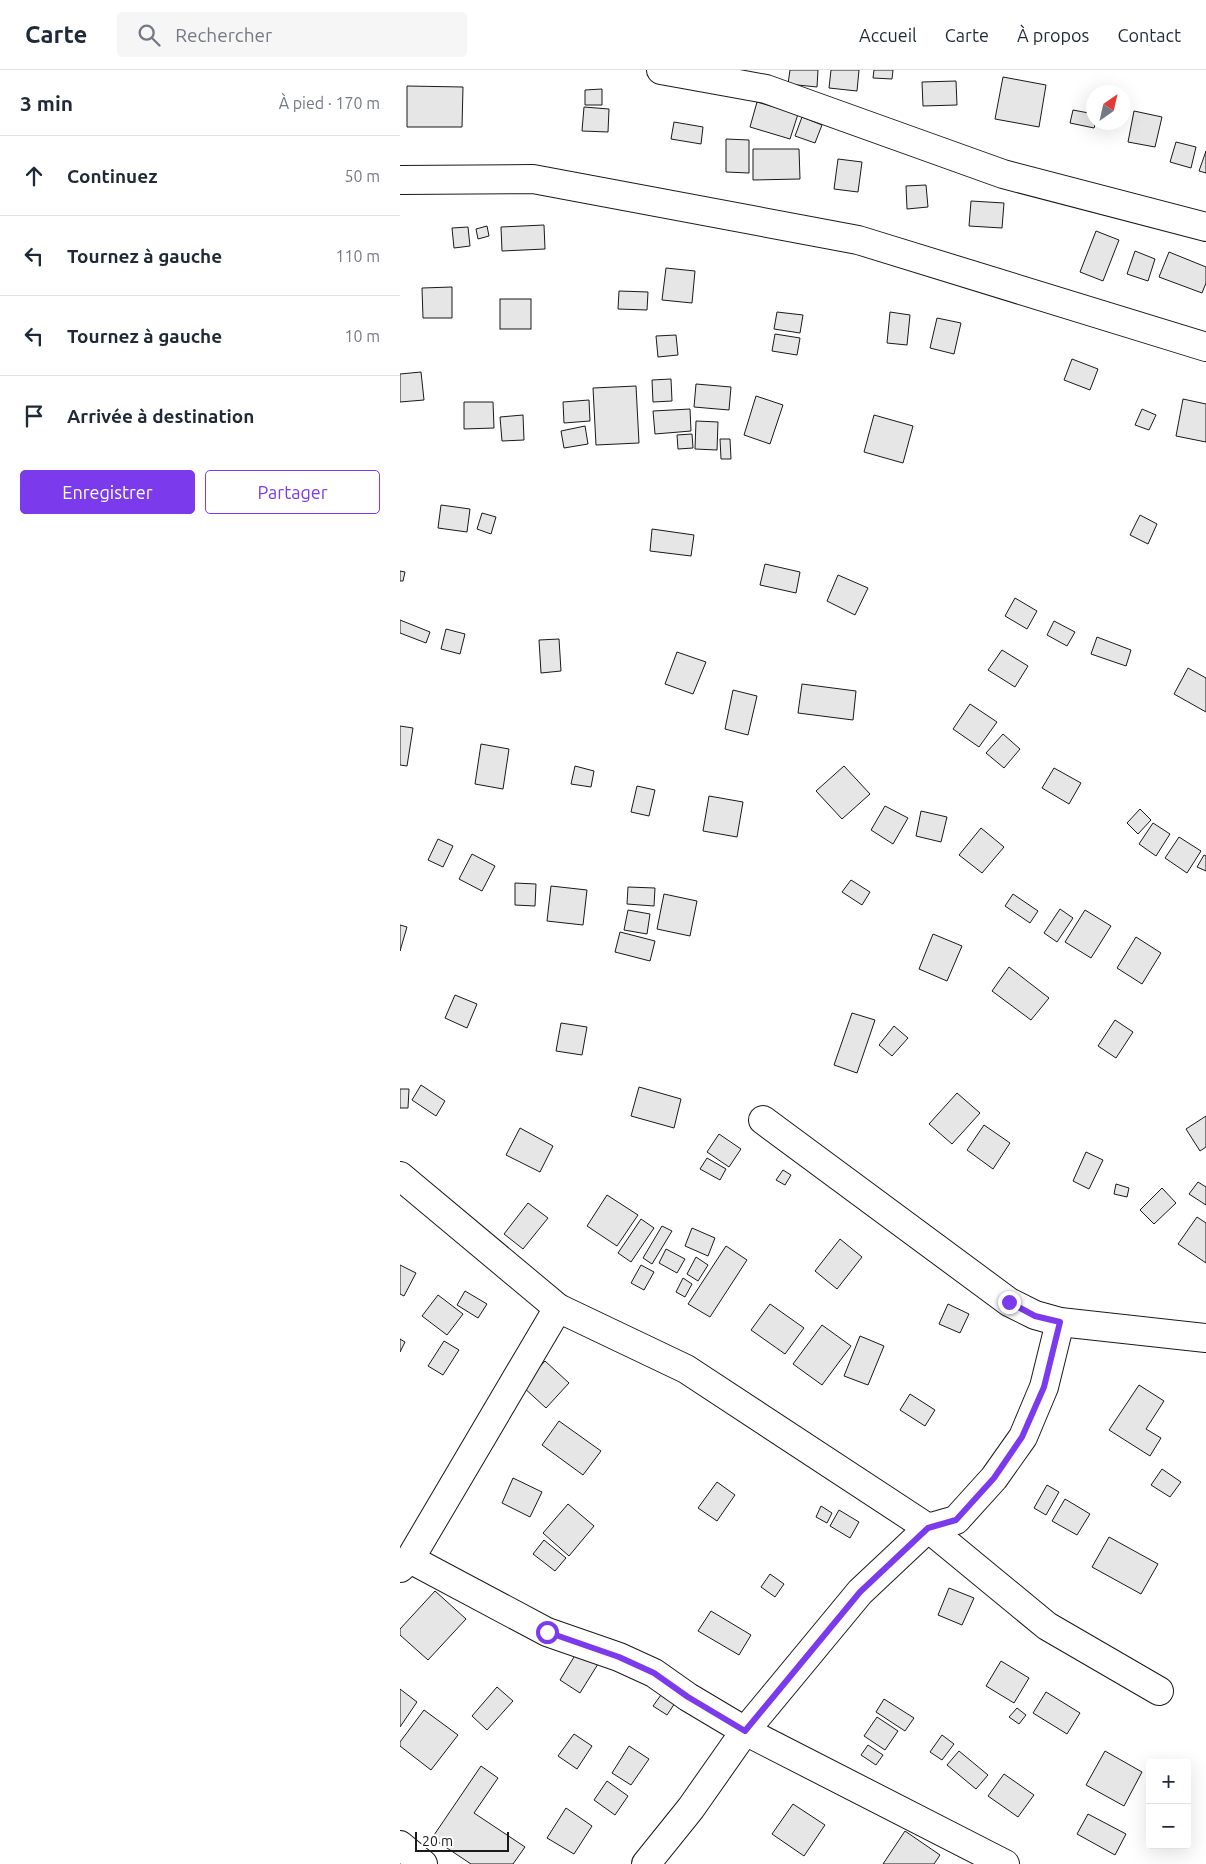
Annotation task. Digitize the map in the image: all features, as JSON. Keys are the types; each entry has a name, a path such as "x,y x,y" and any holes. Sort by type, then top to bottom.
{"street":[{"path":"661,70 766,89 1004,174 1206,227"},
{"path":"400,180 533,179 858,240 1206,347"},
{"path":"763,1120 1009,1302 1035,1316 1060,1322 1206,1338"},
{"path":"400,1176 558,1308 686,1369 928,1528 1048,1626 1159,1691"},
{"path":"558,1308 405,1564 547,1632 619,1657 654,1673 688,1697 745,1731 1006,1864"},
{"path":"646,1864 691,1808 745,1731 860,1592 928,1528 956,1520 994,1478 1022,1437 1044,1387 1060,1322"},
{"path":"400,1845 423,1864"}],"building":[{"path":"790,70 818,70 817,87 788,84"},
{"path":"831,70 859,70 857,91 829,88"},
{"path":"874,70 893,70 892,79 873,78"},
{"path":"1003,77 1046,85 1039,127 995,119"},
{"path":"956,81 957,105 923,106 922,82"},
{"path":"407,86 463,87 462,127 407,127"},
{"path":"602,89 602,105 585,105 585,90"},
{"path":"757,102 798,114 790,139 750,127"},
{"path":"584,107 609,109 608,132 582,131"},
{"path":"1073,110 1086,112 1086,126 1070,123"},
{"path":"1134,111 1162,117 1155,147 1128,142"},
{"path":"802,117 822,125 815,143 795,136"},
{"path":"674,122 703,127 701,144 671,139"},
{"path":"726,139 749,140 749,173 726,172"},
{"path":"1176,142 1196,147 1191,168 1170,162"},
{"path":"753,149 799,149 800,179 753,180"},
{"path":"1206,151 1206,173 1199,171"},
{"path":"838,159 862,162 858,192 834,189"},
{"path":"926,185 928,207 907,209 906,186"},
{"path":"971,201 1004,203 1002,228 969,226"},
{"path":"544,225 545,249 502,251 501,227"},
{"path":"487,226 489,236 478,239 476,229"},
{"path":"468,227 470,246 454,248 452,228"},
{"path":"1096,231 1119,240 1103,281 1080,272"},
{"path":"1135,251 1155,259 1148,281 1127,274"},
{"path":"1169,252 1206,267 1206,283 1202,293 1159,277"},
{"path":"666,268 695,271 692,303 662,300"},
{"path":"452,287 452,318 423,318 422,288"},
{"path":"619,291 648,292 647,310 618,309"},
{"path":"500,299 531,299 531,329 500,329"},
{"path":"777,312 803,315 800,333 774,329"},
{"path":"890,312 910,315 907,345 887,343"},
{"path":"937,318 961,323 954,354 930,348"},
{"path":"775,334 800,338 797,355 772,351"},
{"path":"676,335 678,355 658,357 656,336"},
{"path":"1072,359 1098,369 1090,390 1064,380"},
{"path":"421,372 424,400 400,402 400,374"},
{"path":"671,379 672,401 653,402 652,380"},
{"path":"696,384 731,387 729,410 694,407"},
{"path":"636,386 639,443 596,445 593,388"},
{"path":"756,396 783,405 770,444 744,435"},
{"path":"1183,399 1206,404 1206,442 1176,436"},
{"path":"589,400 590,421 564,423 563,402"},
{"path":"464,402 493,402 494,428 464,429"},
{"path":"690,409 691,431 655,434 653,411"},
{"path":"1142,409 1156,415 1149,430 1135,425"},
{"path":"523,415 524,440 502,441 500,417"},
{"path":"874,415 913,426 903,463 864,452"},
{"path":"696,421 718,422 717,450 695,449"},
{"path":"585,426 588,444 564,448 561,431"},
{"path":"692,434 693,448 678,449 677,435"},
{"path":"720,439 730,439 731,459 721,459"},
{"path":"441,505 470,509 467,532 438,528"},
{"path":"482,513 496,517 491,534 477,529"},
{"path":"1140,515 1157,524 1148,544 1130,535"},
{"path":"652,529 694,535 691,556 650,551"},
{"path":"765,564 800,572 796,593 760,585"},
{"path":"400,571 405,572 403,581 400,581"},
{"path":"838,575 868,588 855,615 827,601"},
{"path":"1015,598 1037,611 1027,629 1005,616"},
{"path":"400,620 430,632 426,643 400,633"},
{"path":"1054,621 1075,632 1067,646 1047,635"},
{"path":"446,629 465,634 460,654 441,649"},
{"path":"1097,637 1131,650 1126,666 1091,654"},
{"path":"559,639 561,671 541,673 539,640"},
{"path":"1002,650 1028,666 1015,687 988,670"},
{"path":"677,652 706,662 693,694 665,684"},
{"path":"1188,668 1206,678 1206,712 1174,694"},
{"path":"802,684 856,691 853,720 798,713"},
{"path":"733,690 757,696 748,735 725,729"},
{"path":"970,704 997,722 979,747 953,729"},
{"path":"400,726 413,728 407,766 400,765"},
{"path":"1003,734 1020,749 1004,768 986,753"},
{"path":"481,744 509,749 503,789 475,784"},
{"path":"575,766 594,771 591,787 571,784"},
{"path":"844,766 870,794 842,819 816,791"},
{"path":"1054,768 1081,783 1069,804 1042,788"},
{"path":"637,786 655,790 649,816 631,812"},
{"path":"709,796 743,802 737,837 703,831"},
{"path":"885,806 908,818 893,844 871,830"},
{"path":"1140,809 1151,820 1138,834 1127,823"},
{"path":"921,811 947,817 941,842 916,836"},
{"path":"1153,823 1170,834 1156,856 1139,844"},
{"path":"981,828 1004,847 982,873 959,855"},
{"path":"1179,837 1201,851 1187,873 1165,858"},
{"path":"438,839 453,846 443,867 428,860"},
{"path":"472,854 495,866 482,891 459,879"},
{"path":"1204,855 1206,856 1206,871 1197,867"},
{"path":"851,880 870,892 862,905 842,892"},
{"path":"515,883 536,884 535,906 515,905"},
{"path":"551,886 587,890 583,925 547,921"},
{"path":"628,887 655,888 654,906 627,904"},
{"path":"664,894 697,901 690,936 657,929"},
{"path":"1013,894 1038,911 1030,923 1005,906"},
{"path":"1060,909 1073,918 1057,942 1044,933"},
{"path":"628,910 650,914 647,934 624,930"},
{"path":"1085,910 1111,926 1091,958 1065,942"},
{"path":"400,925 407,927 400,951"},
{"path":"620,932 655,941 650,961 615,952"},
{"path":"933,934 962,946 947,981 919,969"},
{"path":"1136,937 1161,953 1142,984 1117,968"},
{"path":"1009,967 1049,998 1031,1020 992,991"},
{"path":"455,995 477,1004 467,1028 445,1018"},
{"path":"852,1013 875,1020 857,1073 834,1065"},
{"path":"1115,1020 1133,1032 1116,1058 1098,1046"},
{"path":"561,1023 587,1027 582,1055 556,1051"},
{"path":"894,1026 908,1038 892,1056 879,1045"},
{"path":"421,1085 445,1101 436,1116 412,1100"},
{"path":"639,1087 681,1099 674,1128 631,1116"},
{"path":"400,1089 409,1089 408,1108 400,1108"},
{"path":"957,1093 980,1113 952,1144 929,1124"},
{"path":"1206,1116 1206,1147 1200,1151 1186,1129"},
{"path":"984,1125 1010,1143 993,1169 967,1150"},
{"path":"520,1128 553,1146 540,1172 506,1155"},
{"path":"719,1134 741,1149 729,1167 707,1152"},
{"path":"1086,1152 1103,1160 1089,1189 1073,1181"},
{"path":"707,1158 726,1169 720,1180 700,1169"},
{"path":"783,1170 791,1175 785,1185 776,1180"},
{"path":"1198,1182 1206,1187 1206,1205 1189,1194"},
{"path":"1116,1184 1129,1188 1127,1197 1114,1194"},
{"path":"1162,1188 1176,1203 1154,1224 1140,1210"},
{"path":"607,1195 638,1215 617,1246 587,1226"},
{"path":"528,1203 548,1218 523,1249 504,1234"},
{"path":"1197,1217 1206,1223 1206,1263 1178,1244"},
{"path":"641,1219 654,1228 631,1262 618,1253"},
{"path":"662,1226 672,1231 652,1264 643,1258"},
{"path":"692,1228 715,1238 708,1256 685,1246"},
{"path":"840,1239 862,1257 837,1289 815,1271"},
{"path":"726,1246 747,1260 710,1317 688,1304"},
{"path":"666,1249 685,1259 677,1273 659,1263"},
{"path":"696,1257 708,1265 698,1281 687,1274"},
{"path":"400,1265 416,1273 404,1296 400,1294"},
{"path":"641,1265 654,1272 644,1290 631,1283"},
{"path":"683,1278 692,1284 685,1297 676,1292"},
{"path":"465,1291 487,1304 478,1318 457,1305"},
{"path":"438,1295 463,1314 447,1335 422,1316"},
{"path":"770,1304 804,1328 785,1354 751,1330"},
{"path":"948,1304 969,1314 960,1333 939,1324"},
{"path":"822,1325 851,1346 822,1385 793,1364"},
{"path":"860,1336 884,1346 868,1385 844,1376"},
{"path":"400,1339 405,1342 400,1352"},
{"path":"444,1341 459,1350 443,1375 428,1366"},
{"path":"545,1361 569,1383 546,1408 522,1386"},
{"path":"1139,1385 1164,1401 1146,1429 1161,1438 1150,1456 1109,1430"},
{"path":"910,1394 935,1410 925,1426 900,1410"},
{"path":"559,1421 601,1451 583,1475 542,1445"},
{"path":"1162,1469 1181,1482 1170,1497 1151,1485"},
{"path":"513,1478 542,1492 530,1517 502,1503"},
{"path":"717,1482 735,1495 717,1521 698,1508"},
{"path":"1047,1485 1059,1492 1046,1515 1034,1508"},
{"path":"1065,1499 1090,1514 1077,1535 1052,1521"},
{"path":"568,1504 594,1526 569,1556 543,1533"},
{"path":"821,1506 832,1513 827,1523 816,1517"},
{"path":"839,1510 859,1522 850,1538 830,1526"},
{"path":"1109,1537 1158,1564 1141,1594 1092,1567"},
{"path":"544,1540 566,1558 555,1571 533,1554"},
{"path":"770,1574 784,1584 775,1597 761,1587"},
{"path":"949,1588 974,1598 962,1625 938,1615"},
{"path":"435,1591 466,1619 428,1660 400,1635 400,1629"},
{"path":"711,1611 751,1635 739,1655 698,1631"},
{"path":"577,1652 598,1664 580,1693 560,1680"},
{"path":"1001,1661 1029,1678 1014,1703 986,1686"},
{"path":"497,1687 513,1701 487,1730 472,1716"},
{"path":"666,1688 679,1697 667,1715 653,1706"},
{"path":"400,1689 417,1702 400,1727"},
{"path":"1046,1692 1080,1713 1067,1734 1033,1713"},
{"path":"884,1699 914,1718 905,1731 876,1712"},
{"path":"1017,1708 1026,1715 1019,1724 1009,1717"},
{"path":"424,1710 458,1735 431,1770 400,1746 400,1742"},
{"path":"877,1717 898,1731 885,1750 864,1736"},
{"path":"574,1734 592,1746 577,1769 558,1756"},
{"path":"942,1735 954,1744 942,1760 930,1752"},
{"path":"868,1745 883,1755 876,1765 861,1755"},
{"path":"629,1746 649,1759 631,1785 612,1773"},
{"path":"959,1751 988,1775 976,1789 947,1765"},
{"path":"1105,1751 1142,1772 1124,1806 1086,1785"},
{"path":"481,1766 498,1778 474,1813 525,1847 513,1864 471,1864 432,1838"},
{"path":"1004,1774 1034,1795 1018,1817 988,1796"},
{"path":"607,1781 628,1796 615,1815 594,1800"},
{"path":"793,1804 825,1825 804,1856 772,1834"},
{"path":"566,1808 592,1826 574,1854 547,1838"},
{"path":"1088,1814 1126,1834 1115,1855 1077,1834"},
{"path":"905,1831 940,1855 934,1864 883,1864"}],"route":[{"path":"547,1632 619,1657 654,1673 688,1697 745,1731 860,1592 928,1528 956,1520 994,1478 1022,1437 1044,1387 1060,1322 1035,1316 1009,1302"}]}
